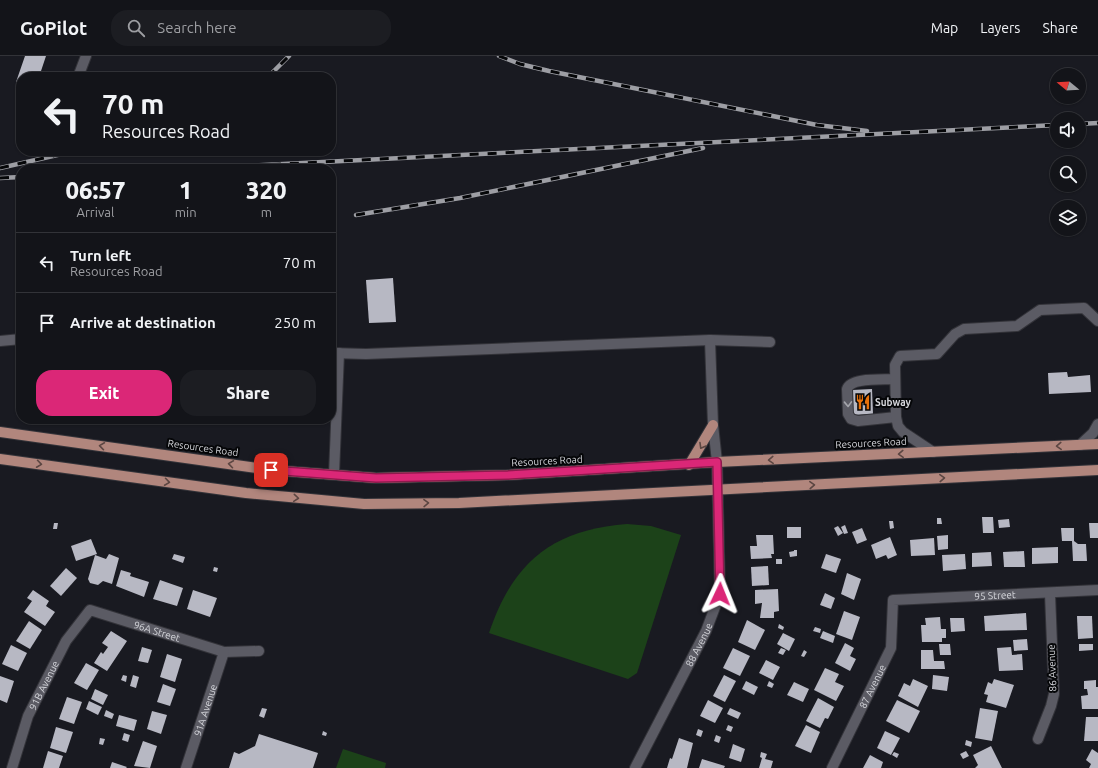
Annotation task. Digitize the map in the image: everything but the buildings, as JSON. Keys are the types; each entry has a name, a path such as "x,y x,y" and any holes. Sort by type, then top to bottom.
{"main road":[{"path":"689,465 713,425"},
{"name":"Resources Road","path":"0,432 271,470 376,478 508,475 689,465 717,462 1098,444"},
{"path":"0,459 246,493 364,504 459,502 1098,470"}],"street":[{"path":"80,72 86,56"},
{"path":"933,452 903,432 898,426 896,417 895,379 896,361 900,356 937,354 956,334 964,329 1017,326 1036,313 1046,309 1084,308 1098,321"},
{"path":"0,341 16,339"},
{"path":"336,353 366,354 710,340 770,342"},
{"name":"88 Avenue","path":"635,768 706,631 716,610 720,594 721,580 717,462 713,425 710,340"},
{"path":"895,379 855,381 848,386 847,389 848,414 851,419 858,421 896,417"},
{"path":"334,424 334,474"},
{"path":"1080,445 1093,433 1098,424"},
{"name":"95 Street","path":"893,600 1050,594 1098,590"},
{"name":"86 Avenue","path":"1038,740 1054,694 1050,594"},
{"name":"87 Avenue","path":"832,768 891,648 893,600"},
{"name":"96A Street","path":"90,610 224,652 259,651"},
{"name":"91B Avenue","path":"12,768 32,709 66,641 90,610"},
{"name":"91A Avenue","path":"186,768 224,652"}],"green space":[{"path":"627,524 651,526 681,535 637,673 628,679 489,633 499,608 510,587 523,569 539,554 557,542 577,534 601,527"},
{"path":"343,749 386,763 385,768 336,768"}],"railway":[{"path":"273,72 289,56"},
{"path":"499,56 520,64 549,71 817,125 867,131"},
{"path":"1086,124 1098,123"},
{"path":"281,164 1050,125"},
{"path":"356,215 460,198 703,148"},
{"path":"18,164 53,156"},
{"path":"0,168 16,164"},
{"path":"0,178 16,177"}],"place":[{"name":"Subway","path":"863,402"}],"route":[{"path":"271,470 376,478 508,475 689,465 717,462 717,527 721,580 720,594"}]}
